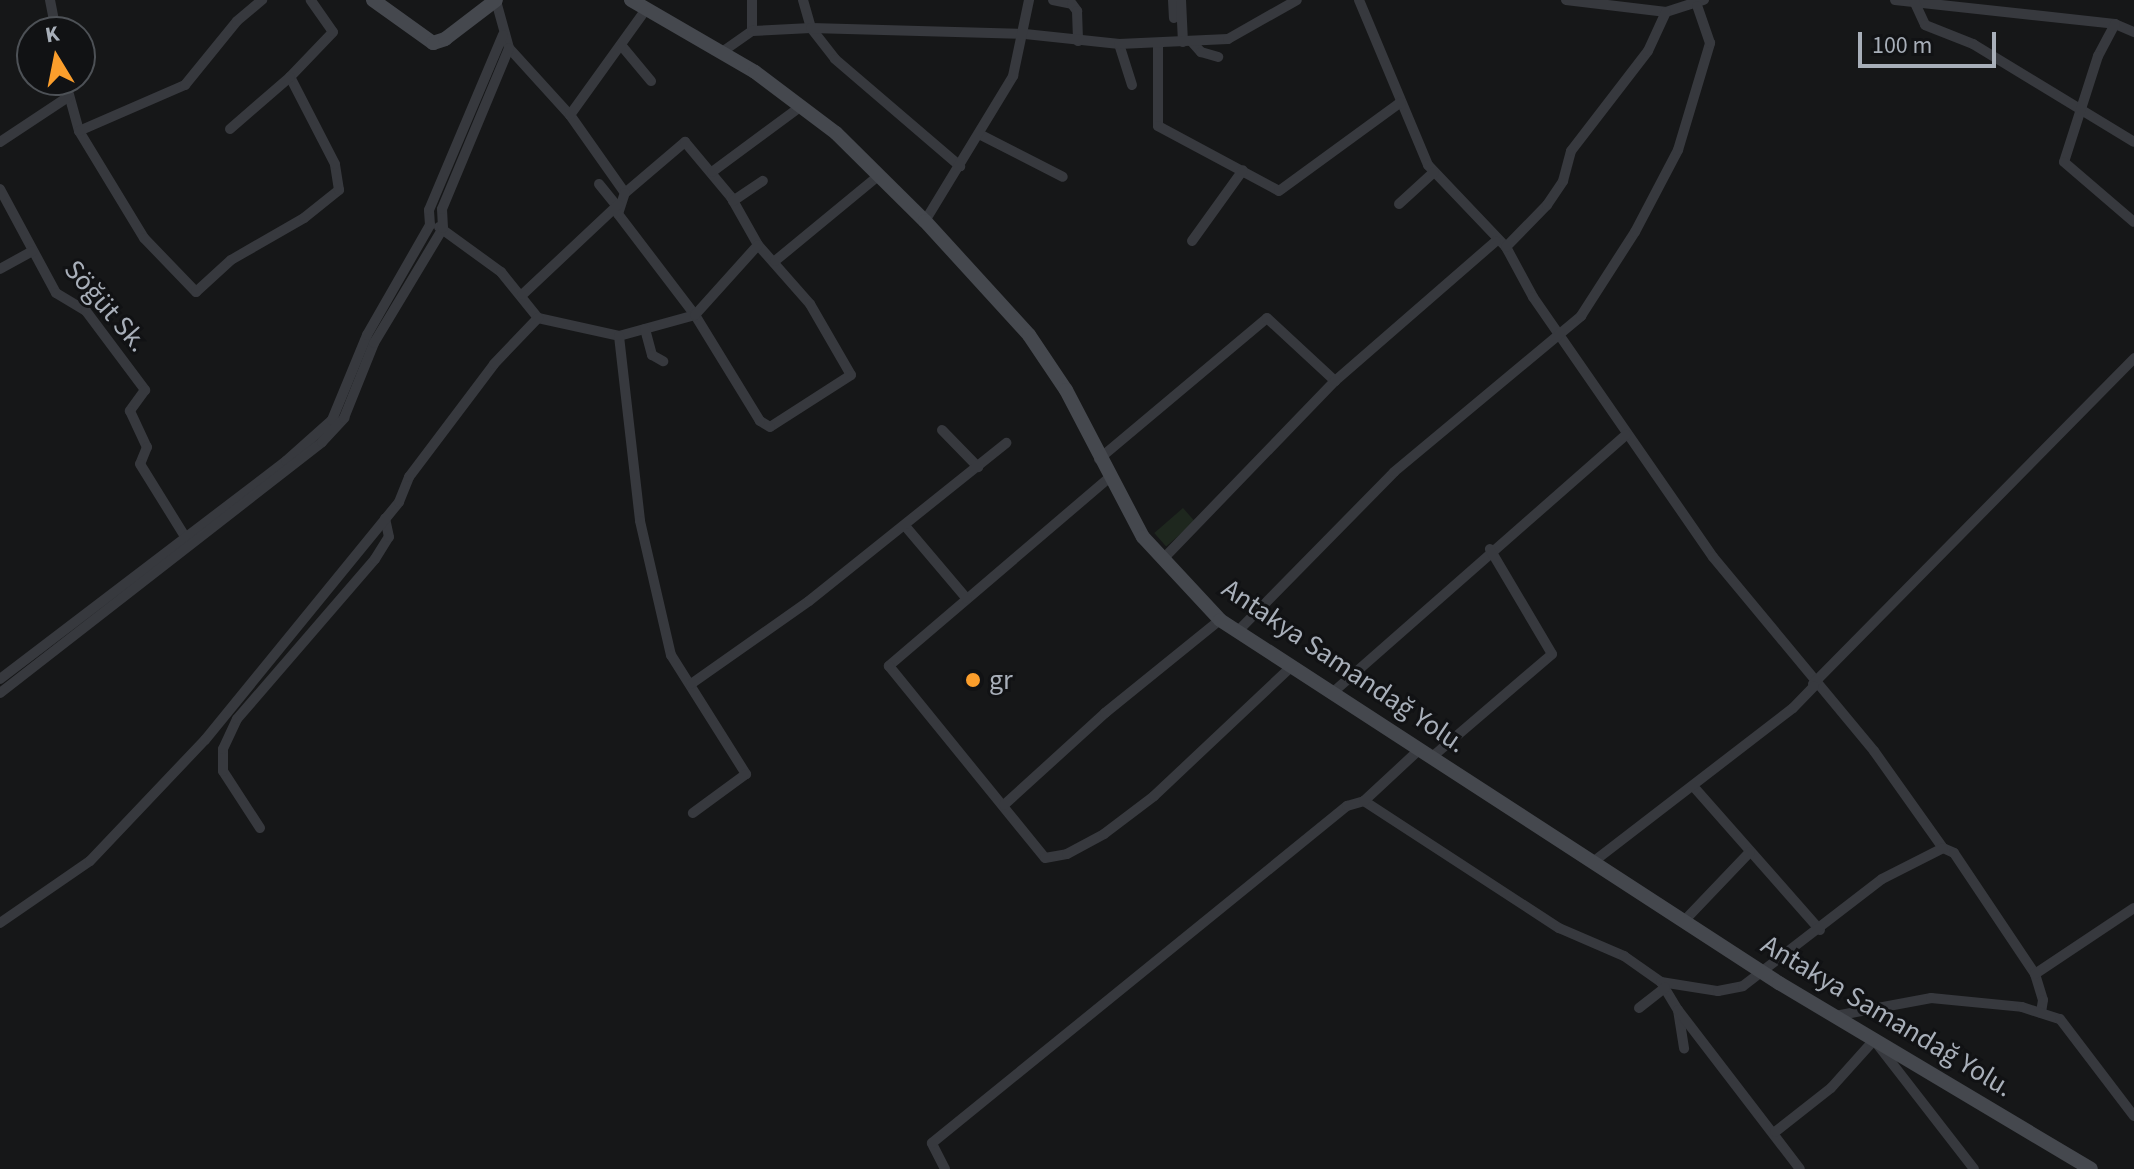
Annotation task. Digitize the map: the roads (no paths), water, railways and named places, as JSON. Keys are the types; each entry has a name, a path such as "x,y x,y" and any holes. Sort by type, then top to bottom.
{"street":[{"path":"79,131 185,85 237,21 262,0"},
{"path":"230,129 290,77 333,32 311,0"},
{"path":"373,0 433,43 445,39 496,0 509,48 570,115 625,193"},
{"name":"Antakya Samandağ Yolu.","path":"631,0 722,52 836,133 925,221 1029,335 1066,390 1099,459 1143,537 1164,558 1185,588 1220,620 1833,1017 2091,1169"},
{"path":"752,0 752,31"},
{"path":"803,0 811,28 835,59 960,166"},
{"path":"925,221 1013,76 1025,34 1029,0"},
{"path":"1053,0 1072,4 1077,11 1078,41"},
{"path":"722,52 752,31 811,28 1025,34 1119,44 1228,39 1297,0"},
{"path":"1359,0 1434,172 1501,244 1626,435 1814,685 1874,751 1943,848 1954,853 2035,974 2043,1000 2041,1013"},
{"path":"1237,632 1394,472 1581,316 1635,232 1678,150 1710,43 1701,3 1666,12 1566,0"},
{"path":"1895,0 2115,24 2134,32"},
{"path":"1177,1 1187,42 1201,52 1218,57"},
{"path":"1174,18 1177,1"},
{"path":"1914,1 1925,25 1973,44 2134,142"},
{"path":"570,115 647,8"},
{"path":"1164,558 1335,381 1547,205 1563,181 1571,151 1648,51 1666,12"},
{"path":"2115,24 2098,56 2064,162 2134,222"},
{"path":"0,679 184,535 286,461 332,420 367,335 430,225 429,210 503,35"},
{"path":"1119,44 1132,85"},
{"path":"1158,44 1158,126 1279,191 1401,102"},
{"path":"621,45 651,81"},
{"path":"0,693 322,442 344,418 374,343 443,228 442,209 509,48"},
{"path":"0,142 68,97 79,131 144,238 196,292 231,260 304,218 339,190 335,164 290,77"},
{"path":"712,172 800,107"},
{"path":"979,134 1063,177"},
{"path":"522,295 617,205 625,193 685,142 733,201 758,245 810,304 851,375 838,388 770,427 760,421 695,315 618,214 617,205 599,184"},
{"path":"1192,241 1243,170"},
{"path":"1399,204 1434,172"},
{"path":"775,261 878,176"},
{"path":"733,201 763,181"},
{"name":"Söğüt Sk.","path":"0,189 56,293 86,311 145,390 130,411 147,447 140,464 184,535"},
{"path":"430,225 443,228 522,295 538,318 619,336 695,315 758,245"},
{"path":"0,269 32,251"},
{"path":"0,923 90,861 194,751 399,502 409,477 494,364 538,318"},
{"path":"1099,459 1267,318 1335,381"},
{"path":"645,329 652,355 663,361"},
{"path":"619,336 640,521 671,655 746,774 693,813"},
{"path":"1593,862 1693,786 1814,685 2134,358"},
{"path":"942,430 978,467"},
{"path":"1331,694 1490,549 1626,435"},
{"path":"691,684 906,527 1006,443"},
{"path":"1110,477 889,666 1045,858 1067,854 1154,796 1291,667"},
{"path":"260,828 223,771 223,749 237,719 375,559 389,537 385,518"},
{"path":"906,527 967,599"},
{"path":"945,1169 932,1143 1347,806 1364,801 1552,654 1490,549"},
{"path":"1004,805 1105,713 1220,620"},
{"path":"1693,786 1820,930"},
{"path":"1364,801 1559,928 1624,956 1663,985 1678,1010 1775,1132 1800,1169"},
{"path":"1663,985 1718,991 1743,986 1766,974 1907,863 1943,848"},
{"path":"1684,921 1750,852"},
{"path":"2035,974 2133,913"},
{"path":"1639,1008 1663,985"},
{"path":"1833,1017 1931,998 2041,1013 2060,1019 2134,1116"},
{"path":"1678,1010 1684,1049"},
{"path":"1775,1132 1831,1088 1874,1040 1974,1169"}],"place":[{"name":"gr","path":"973,680"}]}
